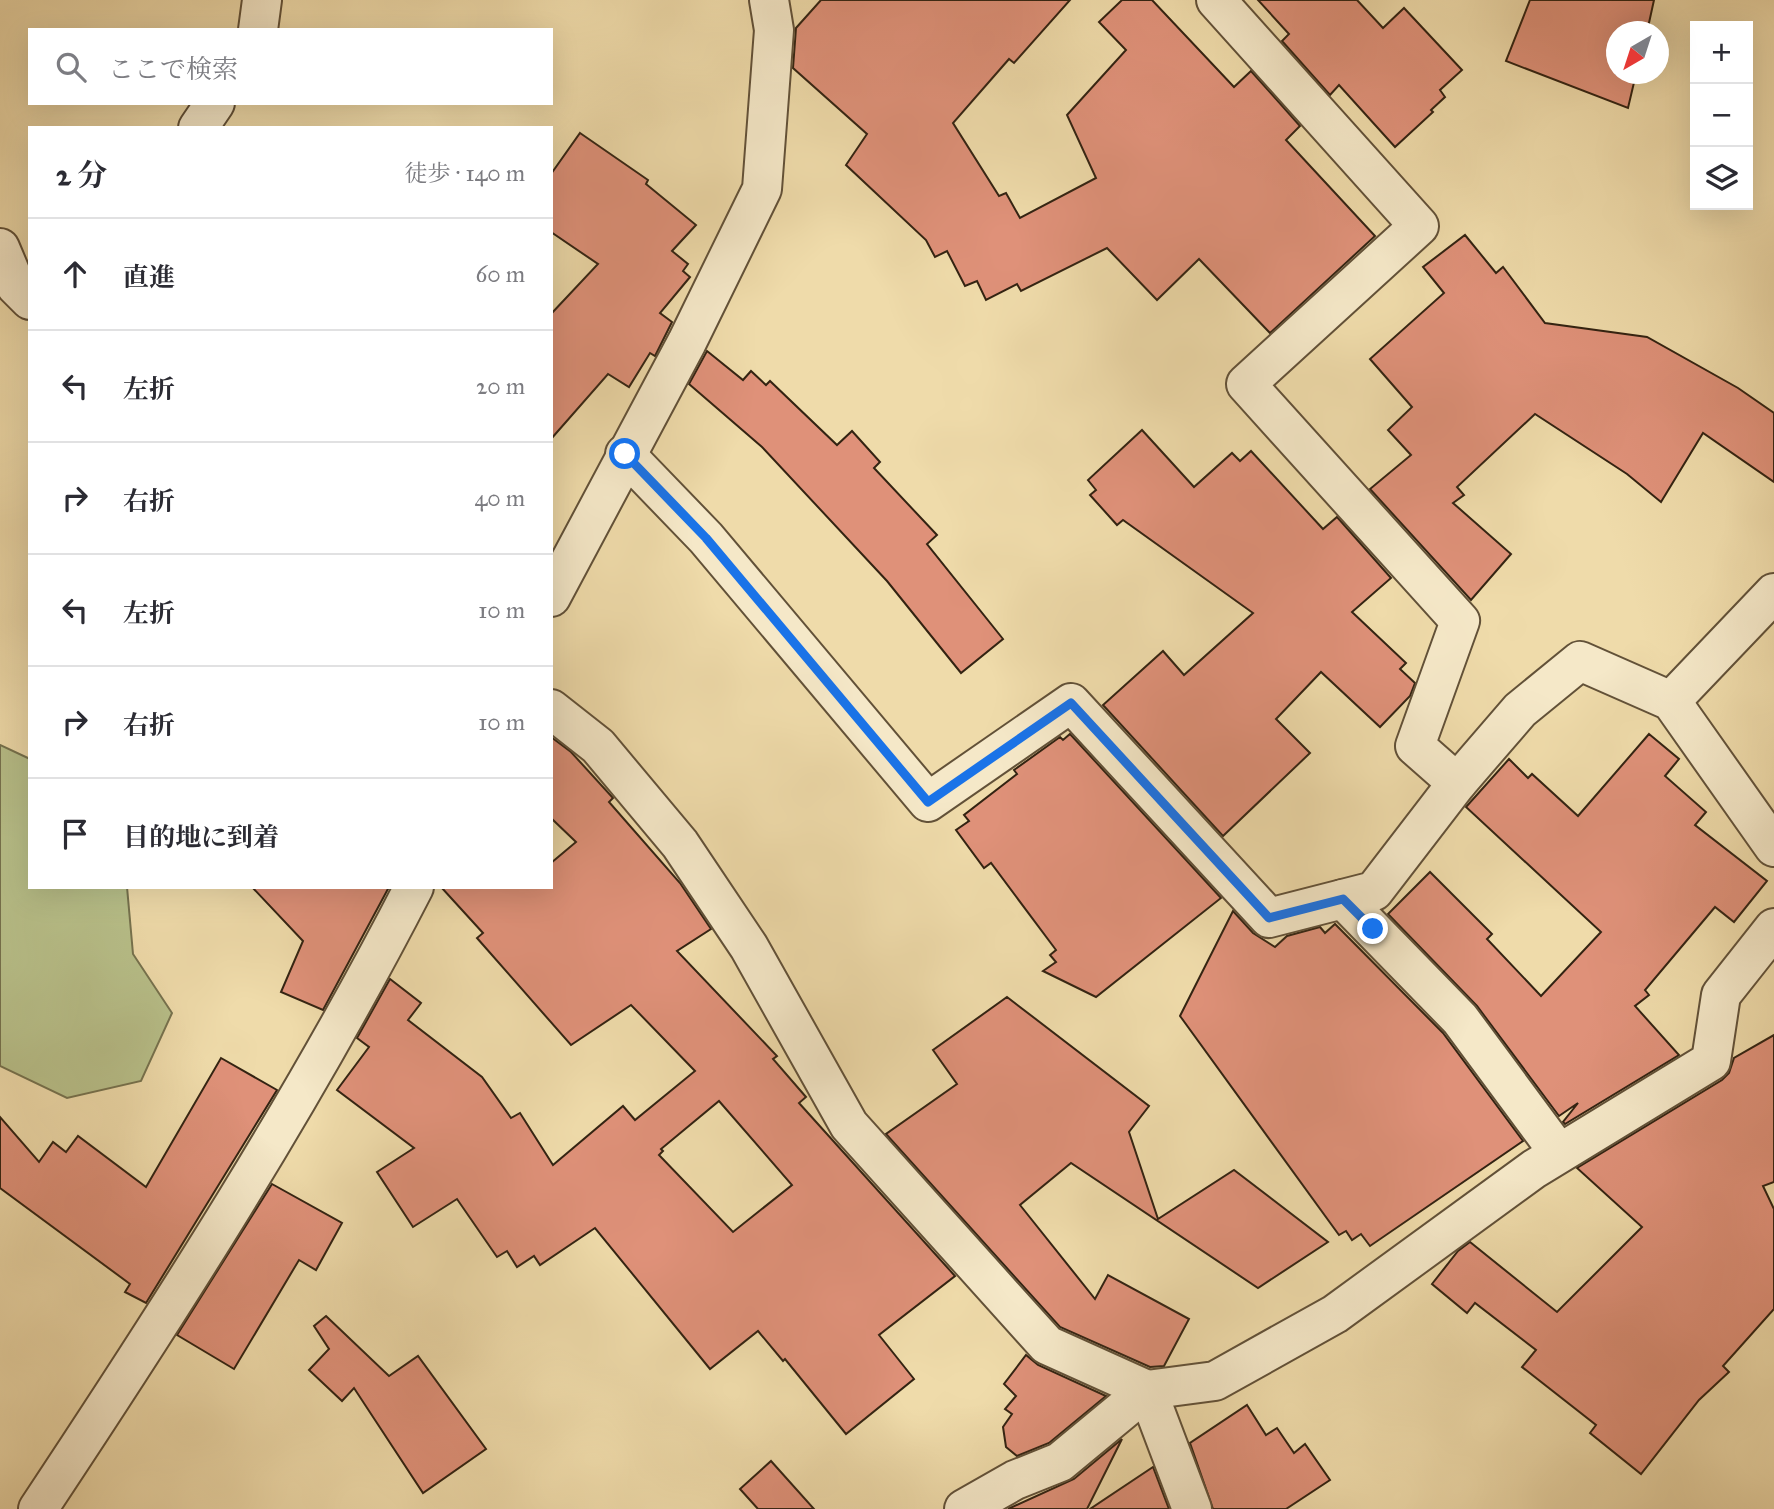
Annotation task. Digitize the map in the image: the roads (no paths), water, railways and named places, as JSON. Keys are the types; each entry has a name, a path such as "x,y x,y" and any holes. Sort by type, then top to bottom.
{"street":[{"path":"258,28 262,0"},
{"path":"553,593 687,342 762,189 774,30 769,0"},
{"path":"1216,0 1419,226 1246,384 1460,621 1415,746 1457,783"},
{"path":"199,126 214,105"},
{"path":"0,248 19,292"},
{"path":"625,454 706,538 928,802 1071,703 1269,918 1374,891 1457,783 1520,710 1580,662 1671,701 1774,847"},
{"path":"1671,701 1774,593"},
{"path":"553,711 598,746 680,844 750,947 849,1125 1047,1345 1147,1390 1215,1381 1335,1314 1559,1153 1711,1061 1721,995 1774,928"},
{"path":"38,1509 185,1287 366,979 413,889"},
{"path":"1343,899 1460,1019 1559,1153"},
{"path":"964,1509 1015,1479 1060,1462 1147,1390"},
{"path":"1147,1390 1192,1509"}]}
